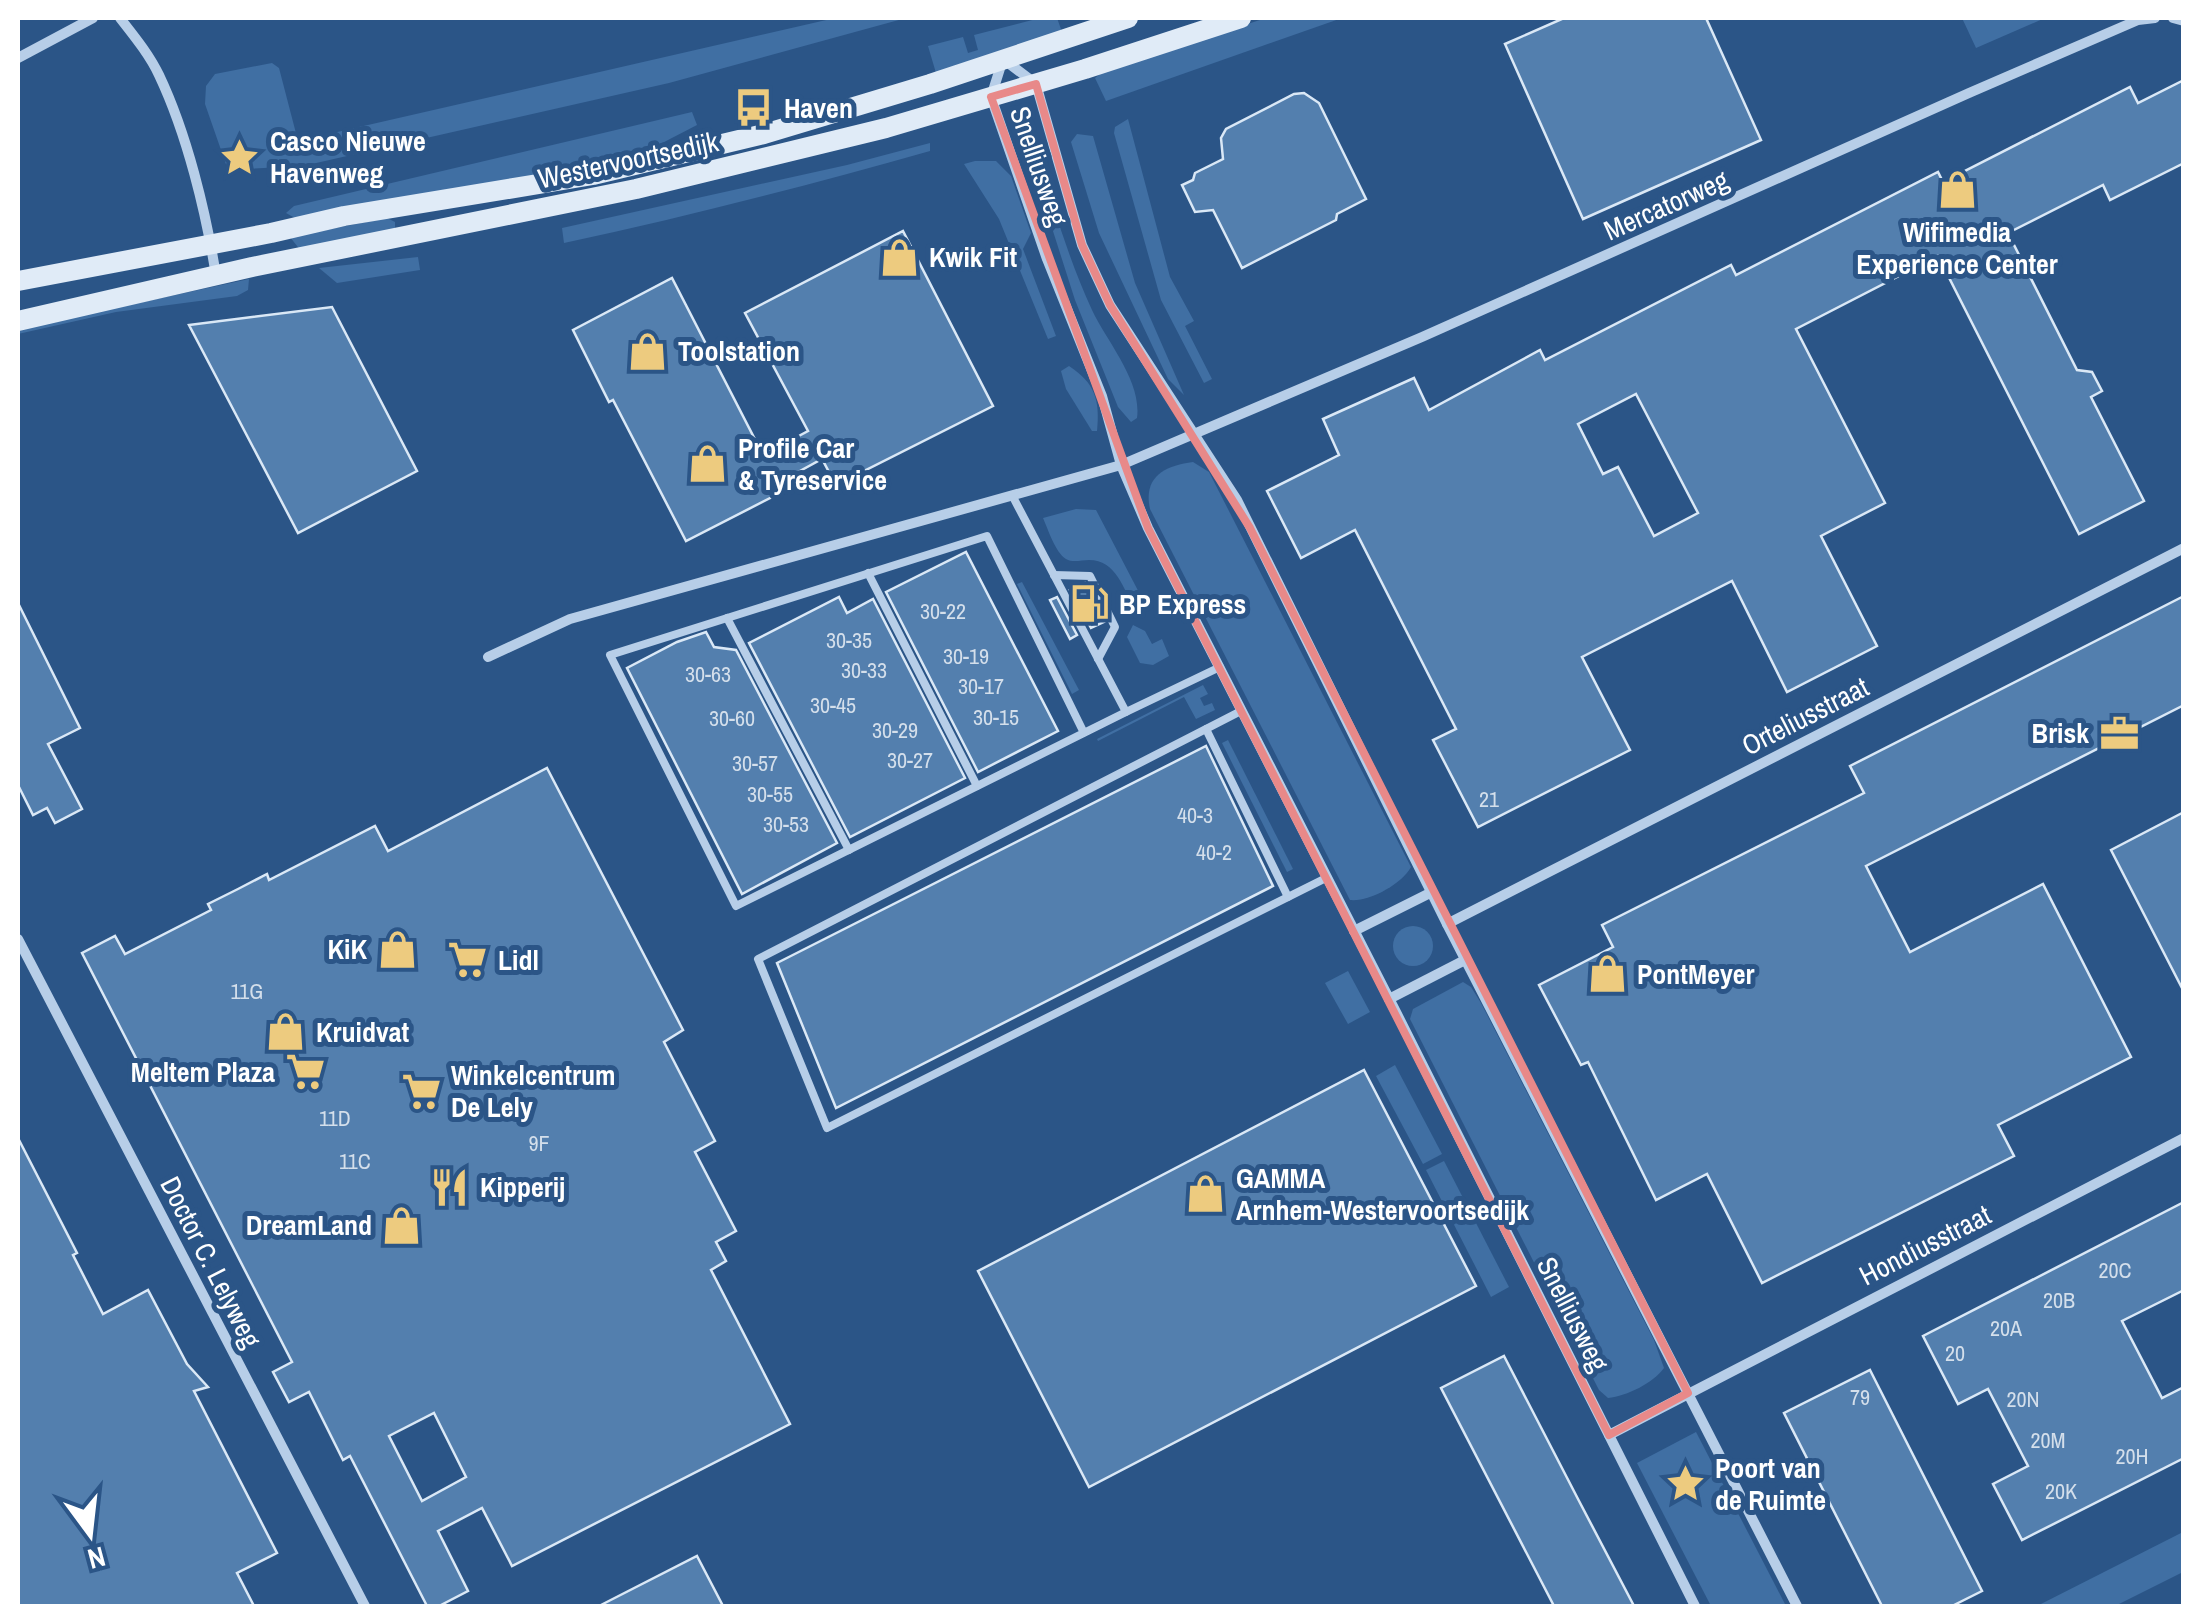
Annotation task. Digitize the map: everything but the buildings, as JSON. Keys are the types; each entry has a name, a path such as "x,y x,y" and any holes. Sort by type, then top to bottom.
{"main road":[{"name":"Westervoortsedijk","path":"18,282 344,216 592,175 764,134 1128,18"},
{"name":"Westervoortsedijk","path":"18,320 636,189 886,128 1241,18"}],"street":[{"path":"18,58 93,18"},
{"path":"120,18 159,74 172,106 212,244 216,276"},
{"name":"Mercatorweg","path":"1195,433 1422,338 1986,85 2138,20 2155,18"},
{"path":"2173,18 2184,21"},
{"name":"Snelliusweg","path":"1695,1606 1148,528 1121,465 1102,396 1047,259 991,98 1003,59 1036,84 1082,245 1110,305 1237,500 1447,924 1797,1606"},
{"path":"488,658 570,619 1121,465 1195,433"},
{"name":"Orteliusstraat","path":"1447,924 2184,548"},
{"path":"1354,931 1432,892"},
{"name":"Doctor C. Lelyweg","path":"18,939 365,1606"},
{"path":"1390,999 1466,960"},
{"name":"Hondiusstraat","path":"1688,1393 2184,1138"},
{"path":"1609,1435 1688,1393"}],"lane":[{"path":"1013,497 1126,712"},
{"path":"1084,733 987,536 610,656 736,906 1220,666"},
{"path":"868,574 977,786"},
{"path":"1054,575 1090,576 1115,627 1098,659"},
{"path":"727,618 849,850"},
{"path":"1241,711 758,960 827,1128 1326,878"},
{"path":"1206,729 1288,896"}],"highlighted area":[{"path":"1036,84 1082,245 1110,305 1250,528 1688,1393 1609,1435 1148,528 991,97"}],"shaded area":[{"path":"835,18 906,18 669,83 303,166 228,170 205,104 206,86 215,74 272,63 279,68 298,141"},
{"path":"1040,18 1057,18 1062,32 936,73 928,46 963,37 968,53 978,50 974,35"},
{"path":"1266,18 1342,18 1106,101 1095,78 1104,71"},
{"path":"1962,18 2045,18 1976,48"},
{"path":"692,112 697,125 641,154 608,164 295,218 286,213 294,206"},
{"path":"1128,119 1170,277 1194,321 1185,326 1212,379 1204,383 1161,300 1114,133 1115,127"},
{"path":"1077,134 1093,136 1135,283 1184,395 1168,379 1099,233 1071,142"},
{"path":"930,143 930,151 885,164 564,243 562,228"},
{"path":"1038,153 1084,291 1134,390 1137,418 1131,422 1118,407 1075,300 1029,156"},
{"path":"996,161 1011,176 1031,233 1023,249 1056,336 1048,339 999,219 964,164"},
{"path":"387,218 395,222 395,229 301,251 290,237"},
{"path":"418,257 420,270 337,283 319,268"},
{"path":"249,279 248,290 237,296 116,312 18,334 18,329"},
{"path":"1069,366 1094,393 1097,431 1092,431 1066,389 1061,371"},
{"path":"1193,462 1209,472 1411,867 1400,880 1375,895 1350,900 1150,509 1150,489 1158,475"},
{"path":"1076,509 1096,510 1145,604 1134,609 1118,577 1106,565 1069,560 1058,551 1043,518"},
{"path":"1022,582 1079,690 1072,694 1017,584"},
{"path":"1133,625 1145,631 1152,644 1162,639 1169,656 1153,665 1140,663 1127,637"},
{"path":"1203,685 1208,694 1200,698 1204,706 1212,703 1215,710 1196,719 1184,697 1098,741 1097,739"},
{"path":"1228,740 1293,869 1287,872 1222,743"},
{"path":"1413,926 1427,932 1433,946 1427,960 1413,966 1399,960 1393,946 1399,932"},
{"path":"1348,971 1370,1012 1348,1024 1325,983"},
{"path":"1463,982 1481,1003 1654,1340 1664,1368 1631,1392 1608,1398 1599,1390 1410,1019 1413,1009"},
{"path":"1395,1065 1442,1154 1423,1164 1376,1076"},
{"path":"1444,1161 1509,1287 1491,1297 1426,1170"},
{"path":"1696,1432 1786,1606 1711,1606 1637,1463"},
{"path":"2183,1532 2183,1572 2115,1606 2037,1606"}],"place":[{"name":"Haven","path":"754,108"},
{"name":"Casco Nieuwe Havenweg","path":"240,157"},
{"name":"Wifimedia Experience Center","path":"1957,189"},
{"name":"Kwik Fit","path":"899,257"},
{"name":"Toolstation","path":"648,351"},
{"name":"Profile Car & Tyreservice","path":"708,464"},
{"name":"BP Express","path":"1089,604"},
{"name":"Brisk","path":"2119,733"},
{"name":"KiK","path":"397,949"},
{"name":"Lidl","path":"468,960"},
{"name":"PontMeyer","path":"1607,974"},
{"name":"Kruidvat","path":"286,1032"},
{"name":"Meltem Plaza","path":"305,1072"},
{"name":"Winkelcentrum De Lely","path":"421,1091"},
{"name":"Kipperij","path":"450,1187"},
{"name":"GAMMA Arnhem-Westervoortsedijk","path":"1206,1194"},
{"name":"DreamLand","path":"402,1225"},
{"name":"Poort van de Ruimte","path":"1685,1484"}]}
